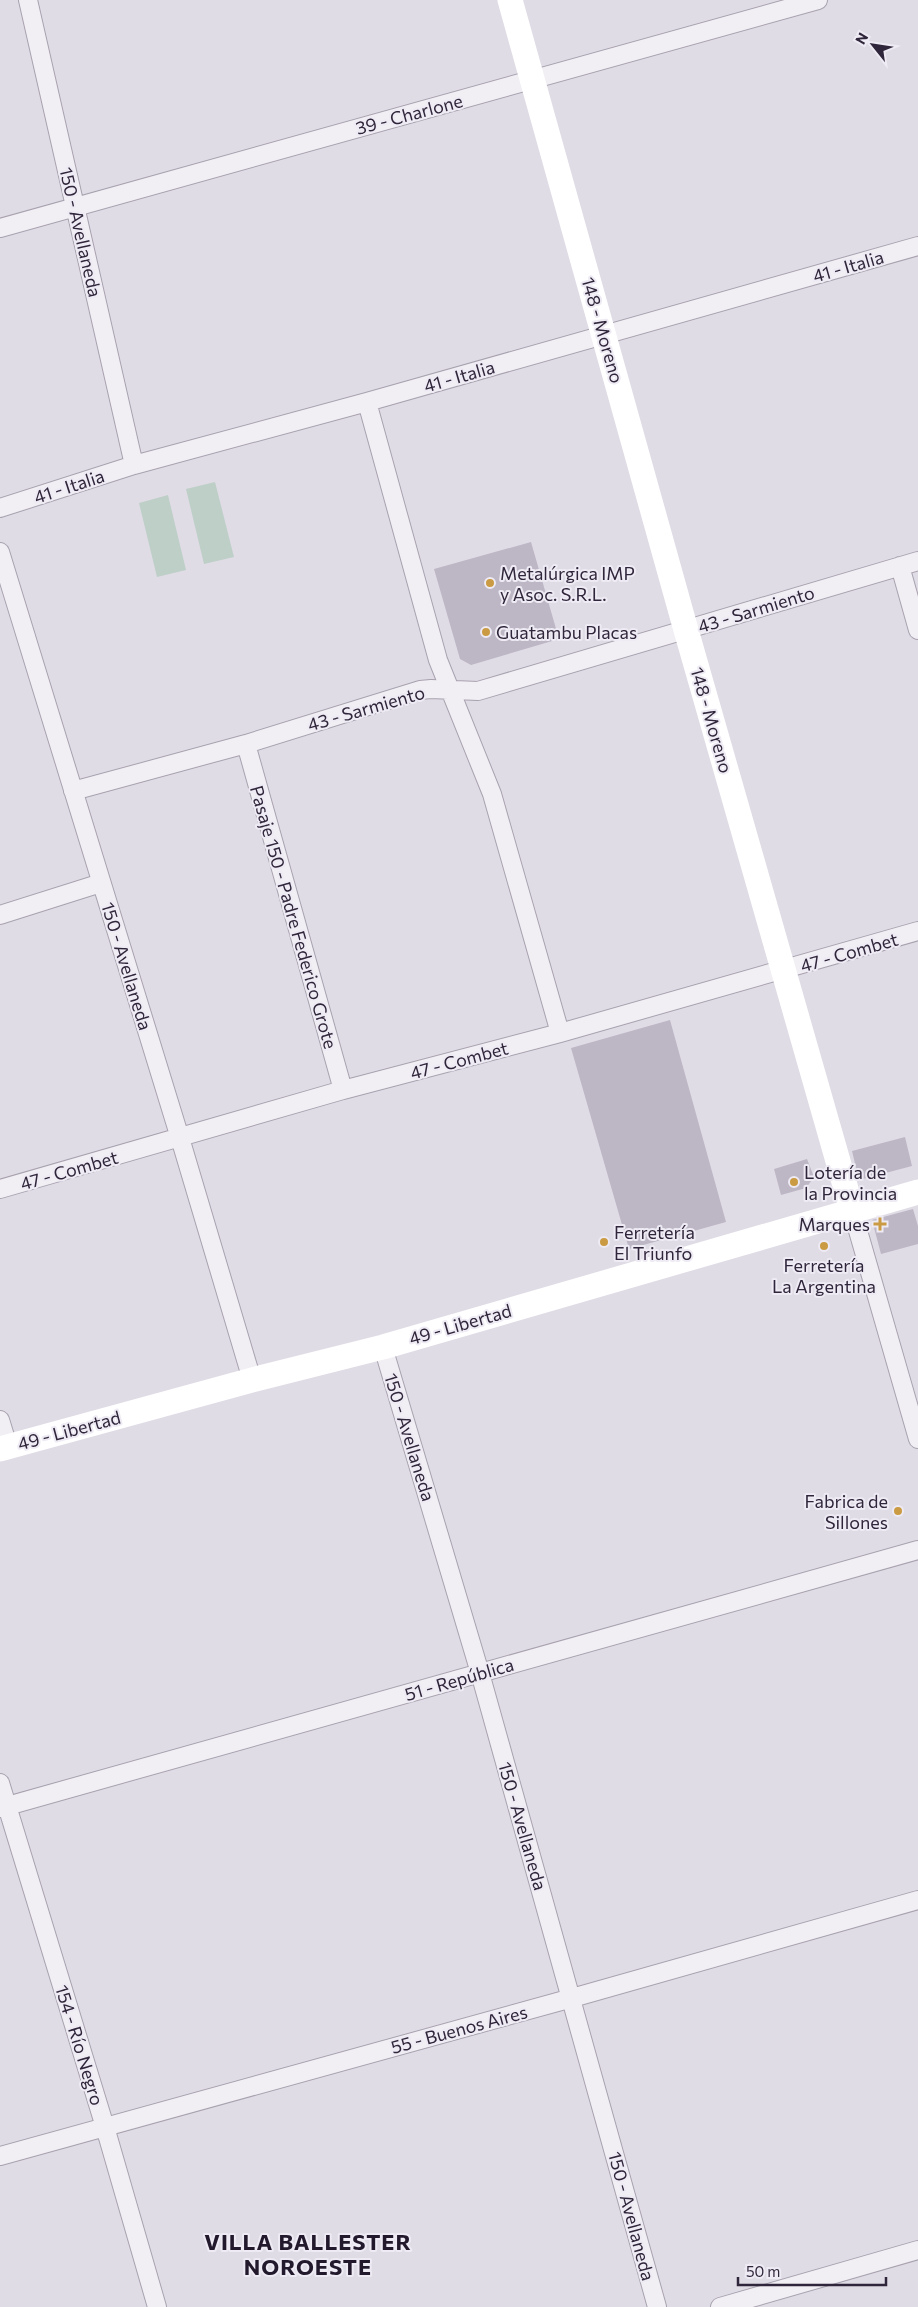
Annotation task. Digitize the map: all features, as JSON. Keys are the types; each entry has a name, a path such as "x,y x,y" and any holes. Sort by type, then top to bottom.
{"street":[{"name":"150 - Avellaneda","path":"28,0 134,465"},
{"name":"148 - Moreno","path":"510,0 686,630 918,1439"},
{"name":"39 - Charlone","path":"0,228 818,0"},
{"name":"41 - Italia","path":"0,508 134,465 367,402 918,246"},
{"path":"367,402 436,651 492,794 560,1033"},
{"name":"150 - Avellaneda","path":"0,552 180,1138 252,1380"},
{"name":"43 - Sarmiento","path":"73,791 246,744 420,690 478,691 918,561"},
{"path":"900,566 918,630"},
{"name":"Pasaje 150 - Padre Federico Grote","path":"246,744 343,1090"},
{"path":"0,914 101,884"},
{"name":"47 - Combet","path":"0,1189 343,1090 560,1033 784,971 918,931"},
{"name":"49 - Libertad","path":"4,1448 252,1380 383,1347 918,1192"},
{"name":"150 - Avellaneda","path":"383,1347 480,1673 657,2307"},
{"path":"0,1420 4,1448"},
{"name":"51 - República","path":"3,1808 918,1550"},
{"name":"154 - Río Negro","path":"0,1783 3,1808 105,2126 157,2307"},
{"name":"55 - Buenos Aires","path":"0,2156 918,1900"},
{"path":"720,2307 918,2250"}],"shaded area":[{"path":"215,482 234,557 204,564 186,489"},
{"path":"168,495 186,570 157,577 139,503"}],"building":[{"name":"Metalúrgica IMP y Asoc. S.R.L.","path":"531,542 559,639 471,665 460,659 434,569"},
{"path":"670,1020 726,1222 629,1249 571,1048"},
{"path":"905,1137 912,1166 859,1180 852,1151"},
{"name":"Lotería de la Provincia","path":"807,1159 814,1177 806,1188 781,1195 774,1169"},
{"path":"913,1209 918,1226 918,1244 881,1254 872,1220"}],"place":[{"name":"Metalúrgica IMP y Asoc. S.R.L.","path":"490,583"},
{"name":"Guatambu Placas","path":"486,632"},
{"name":"Lotería de la Provincia","path":"794,1182"},
{"name":"Marques","path":"880,1224"},
{"name":"Ferretería El Triunfo","path":"604,1242"},
{"name":"Ferretería La Argentina","path":"824,1246"},
{"name":"Fabrica de Sillones","path":"898,1511"}],"district":[{"name":"VILLA BALLESTER NOROESTE","path":"308,2254"}]}
